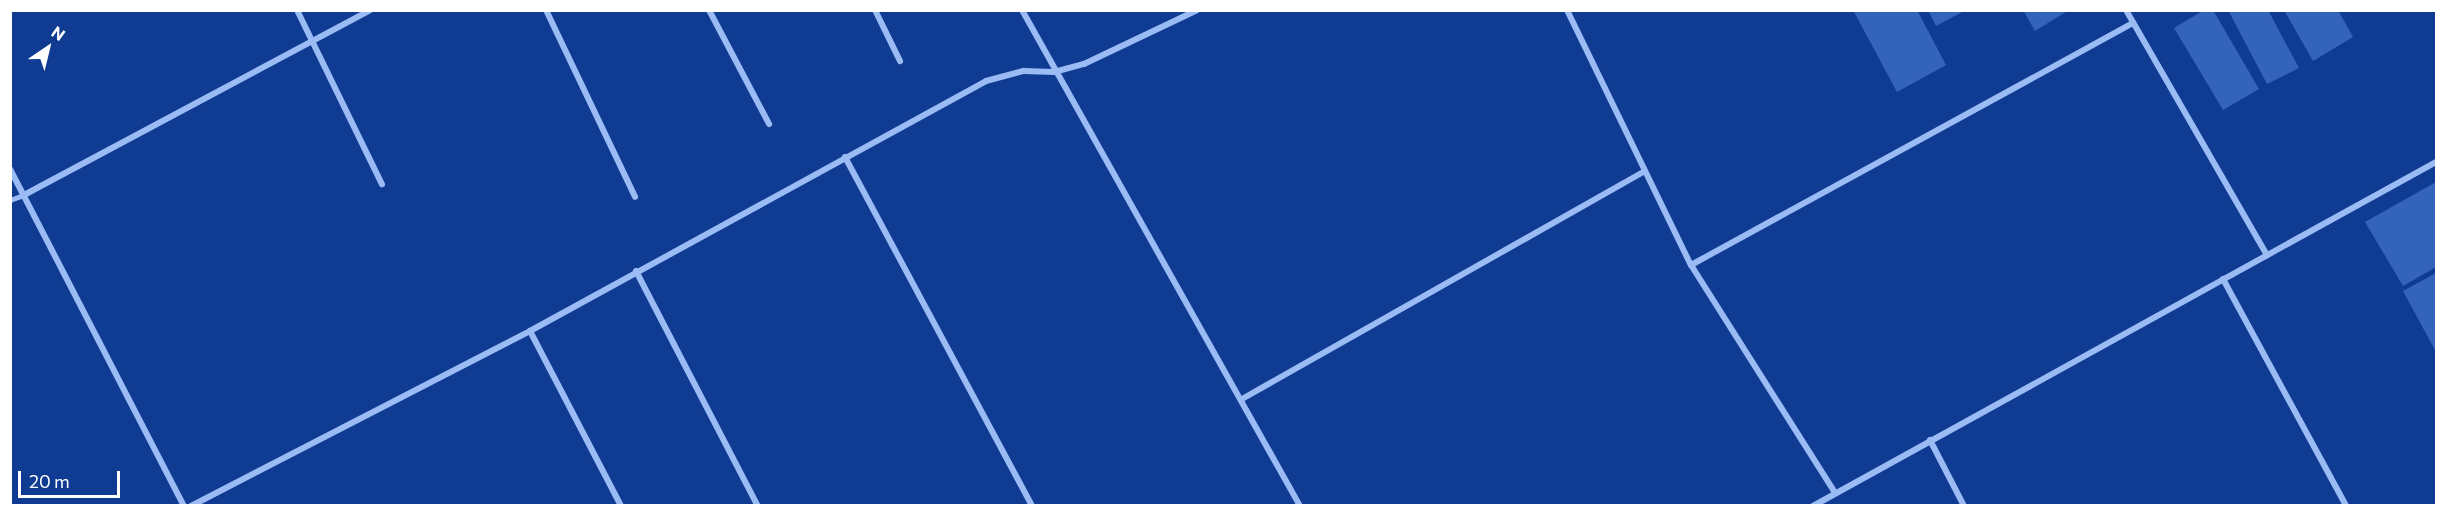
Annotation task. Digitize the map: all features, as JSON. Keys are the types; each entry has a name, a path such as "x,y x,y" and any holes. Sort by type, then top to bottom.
{"street":[{"path":"297,10 314,40 382,184"},
{"path":"24,195 369,10"},
{"path":"546,10 635,197"},
{"path":"709,10 769,124"},
{"path":"875,10 900,61"},
{"path":"1022,10 1054,72 1242,399 1300,506"},
{"path":"191,506 530,331 845,157 1002,75 1024,71 1054,72 1113,51 1197,10"},
{"path":"1567,10 1691,265 1835,493"},
{"path":"2126,10 2267,255"},
{"path":"1691,265 2133,22"},
{"path":"845,157 1032,506"},
{"path":"1813,506 2436,162"},
{"path":"10,169 184,506"},
{"path":"1242,399 1645,171"},
{"path":"636,272 758,506"},
{"path":"2223,279 2346,506"},
{"path":"530,331 621,506"},
{"path":"1930,440 1964,506"}],"lane":[{"path":"10,200 24,195"}],"building":[{"path":"1853,10 1917,10 1946,65 1897,92"},
{"path":"1928,10 1966,10 1936,26"},
{"path":"2023,10 2069,10 2035,31"},
{"path":"2204,10 2213,10 2259,89 2223,110 2174,28"},
{"path":"2228,10 2268,10 2299,68 2267,84"},
{"path":"2284,10 2338,10 2353,37 2313,61"},
{"path":"2436,182 2436,267 2403,286 2365,222"},
{"path":"2436,273 2436,352 2403,291"}]}
